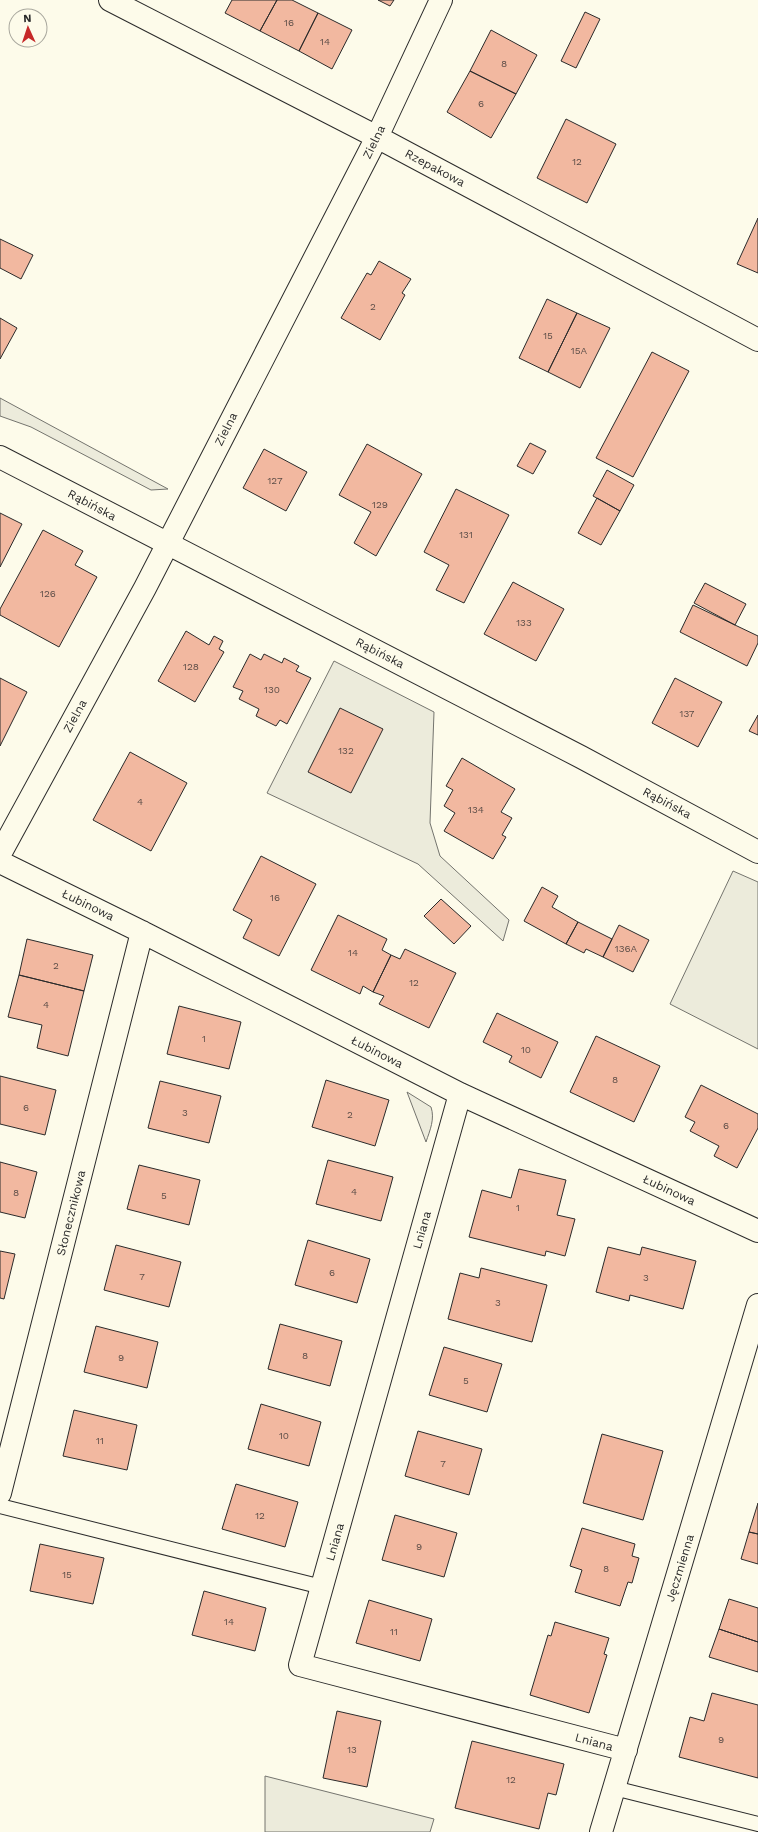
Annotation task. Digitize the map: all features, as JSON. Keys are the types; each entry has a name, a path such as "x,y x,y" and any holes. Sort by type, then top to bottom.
{"street":[{"name":"Rzepakowa","path":"110,0 377,137 758,340"},
{"name":"Zielna","path":"0,854 144,588 377,137 441,0"},
{"name":"Rąbińska","path":"0,457 166,544 229,574 758,852"},
{"name":"Łubinowa","path":"0,862 142,932 460,1094 758,1231"},
{"name":"Słonecznikowa","path":"0,1493 142,932"},
{"name":"Lniana","path":"460,1094 300,1665 626,1750"},
{"name":"Jęczmienna","path":"601,1832 758,1305"}],"lane":[{"path":"0,1506 322,1587"},
{"path":"614,1788 758,1824"}],"shaded area":[{"path":"0,398 168,489 151,490 31,427 0,416"},
{"path":"334,661 434,712 430,823 440,856 509,920 503,941 418,864 267,793"},
{"path":"733,871 758,882 758,1049 670,1004"},
{"path":"407,1092 431,1107 432,1120 426,1142"},
{"path":"265,1776 434,1819 430,1832 265,1832"}],"building":[{"path":"232,0 277,0 260,31 225,13"},
{"path":"277,0 292,0 318,13 299,51 260,31"},
{"path":"378,0 394,0 390,6"},
{"path":"585,12 600,19 576,68 561,61"},
{"path":"318,13 352,30 332,69 299,51"},
{"path":"491,30 537,55 516,94 470,71"},
{"path":"470,71 516,94 491,138 447,112"},
{"path":"566,119 616,144 587,203 537,178"},
{"path":"758,218 758,273 737,264"},
{"path":"0,239 33,255 21,279 0,268"},
{"path":"379,261 411,279 402,293 405,295 380,340 341,318 367,273 371,275"},
{"path":"547,299 577,313 548,372 519,358"},
{"path":"577,313 610,328 580,388 548,372"},
{"path":"0,318 17,328 0,359"},
{"path":"652,352 689,371 633,477 596,458"},
{"path":"530,443 546,451 533,474 517,466"},
{"path":"367,444 422,474 376,556 354,543 371,512 339,495"},
{"path":"264,449 307,472 286,511 243,488"},
{"path":"607,470 634,485 620,511 593,496"},
{"path":"456,489 509,515 464,603 436,590 449,565 424,552"},
{"path":"597,498 620,511 601,545 578,533"},
{"path":"0,513 22,524 0,567"},
{"path":"43,530 83,551 75,565 97,577 59,647 0,615 0,609"},
{"path":"513,582 564,609 536,661 484,634"},
{"path":"705,583 746,604 735,625 694,603"},
{"path":"693,605 758,636 758,643 747,666 680,632"},
{"path":"186,631 209,645 214,636 223,641 219,649 224,652 195,702 158,681"},
{"path":"250,654 261,660 264,654 282,663 284,658 299,666 296,671 311,678 287,724 280,720 276,726 256,716 259,709 239,699 243,691 233,687"},
{"path":"0,678 27,692 0,746"},
{"path":"675,678 722,702 698,747 652,723"},
{"path":"340,708 383,729 351,793 308,772"},
{"path":"758,715 758,735 749,731"},
{"path":"130,752 187,783 151,851 93,820"},
{"path":"462,758 515,789 501,812 512,818 502,835 506,837 493,859 444,831 455,813 444,806 453,790 446,786"},
{"path":"261,856 316,884 279,956 243,938 252,920 233,910"},
{"path":"542,887 558,896 552,907 578,922 566,944 524,921"},
{"path":"441,899 471,926 454,944 424,916"},
{"path":"338,915 387,939 382,950 391,955 373,992 363,986 360,994 311,970"},
{"path":"578,922 612,939 603,957 586,949 584,953 566,944"},
{"path":"619,925 649,940 633,972 603,957"},
{"path":"27,939 93,955 84,991 19,975"},
{"path":"405,949 456,973 429,1028 379,1004 384,996 373,992 391,955 400,959"},
{"path":"19,975 84,991 68,1056 37,1048 42,1025 8,1017"},
{"path":"179,1006 241,1022 229,1069 167,1054"},
{"path":"497,1013 558,1042 541,1078 509,1062 512,1056 483,1042"},
{"path":"596,1036 660,1066 634,1122 570,1092"},
{"path":"0,1076 56,1090 45,1135 0,1124"},
{"path":"326,1080 389,1100 375,1146 312,1127"},
{"path":"160,1081 221,1096 209,1143 148,1128"},
{"path":"701,1085 758,1114 758,1128 737,1168 714,1156 719,1146 690,1131 695,1122 685,1117"},
{"path":"328,1160 393,1177 381,1221 316,1204"},
{"path":"0,1162 37,1172 25,1218 0,1212"},
{"path":"139,1165 200,1180 189,1225 127,1209"},
{"path":"519,1169 566,1180 557,1215 575,1219 565,1256 546,1251 545,1256 469,1237 482,1190 511,1198"},
{"path":"308,1240 370,1259 357,1303 295,1285"},
{"path":"116,1245 181,1262 169,1307 104,1290"},
{"path":"608,1247 640,1255 642,1247 696,1261 683,1309 630,1295 629,1301 596,1292"},
{"path":"0,1251 15,1254 4,1299 0,1298"},
{"path":"481,1268 547,1285 532,1342 448,1319 460,1273 479,1278"},
{"path":"280,1324 342,1341 330,1386 268,1369"},
{"path":"96,1326 158,1342 147,1388 84,1372"},
{"path":"444,1347 502,1364 487,1412 429,1395"},
{"path":"261,1404 321,1422 309,1466 248,1449"},
{"path":"74,1410 137,1425 127,1470 63,1456"},
{"path":"418,1431 482,1449 469,1495 405,1476"},
{"path":"602,1434 663,1451 643,1520 583,1503"},
{"path":"236,1484 298,1502 285,1547 222,1529"},
{"path":"758,1503 758,1534 749,1532"},
{"path":"395,1515 457,1533 444,1577 382,1560"},
{"path":"582,1528 635,1544 632,1556 639,1558 632,1583 628,1582 620,1606 575,1592 582,1570 570,1566"},
{"path":"749,1532 758,1534 758,1564 741,1559"},
{"path":"40,1544 104,1558 93,1604 30,1591"},
{"path":"204,1591 266,1608 255,1651 192,1635"},
{"path":"729,1599 758,1608 758,1642 719,1629"},
{"path":"369,1600 432,1619 420,1661 356,1643"},
{"path":"555,1622 609,1638 604,1654 607,1655 589,1713 530,1695 548,1635 551,1636"},
{"path":"719,1629 758,1642 758,1672 709,1657"},
{"path":"712,1693 758,1705 758,1778 679,1757 690,1717 704,1721"},
{"path":"337,1711 381,1721 367,1787 323,1778"},
{"path":"472,1741 564,1764 556,1795 548,1793 539,1829 455,1808"}]}
